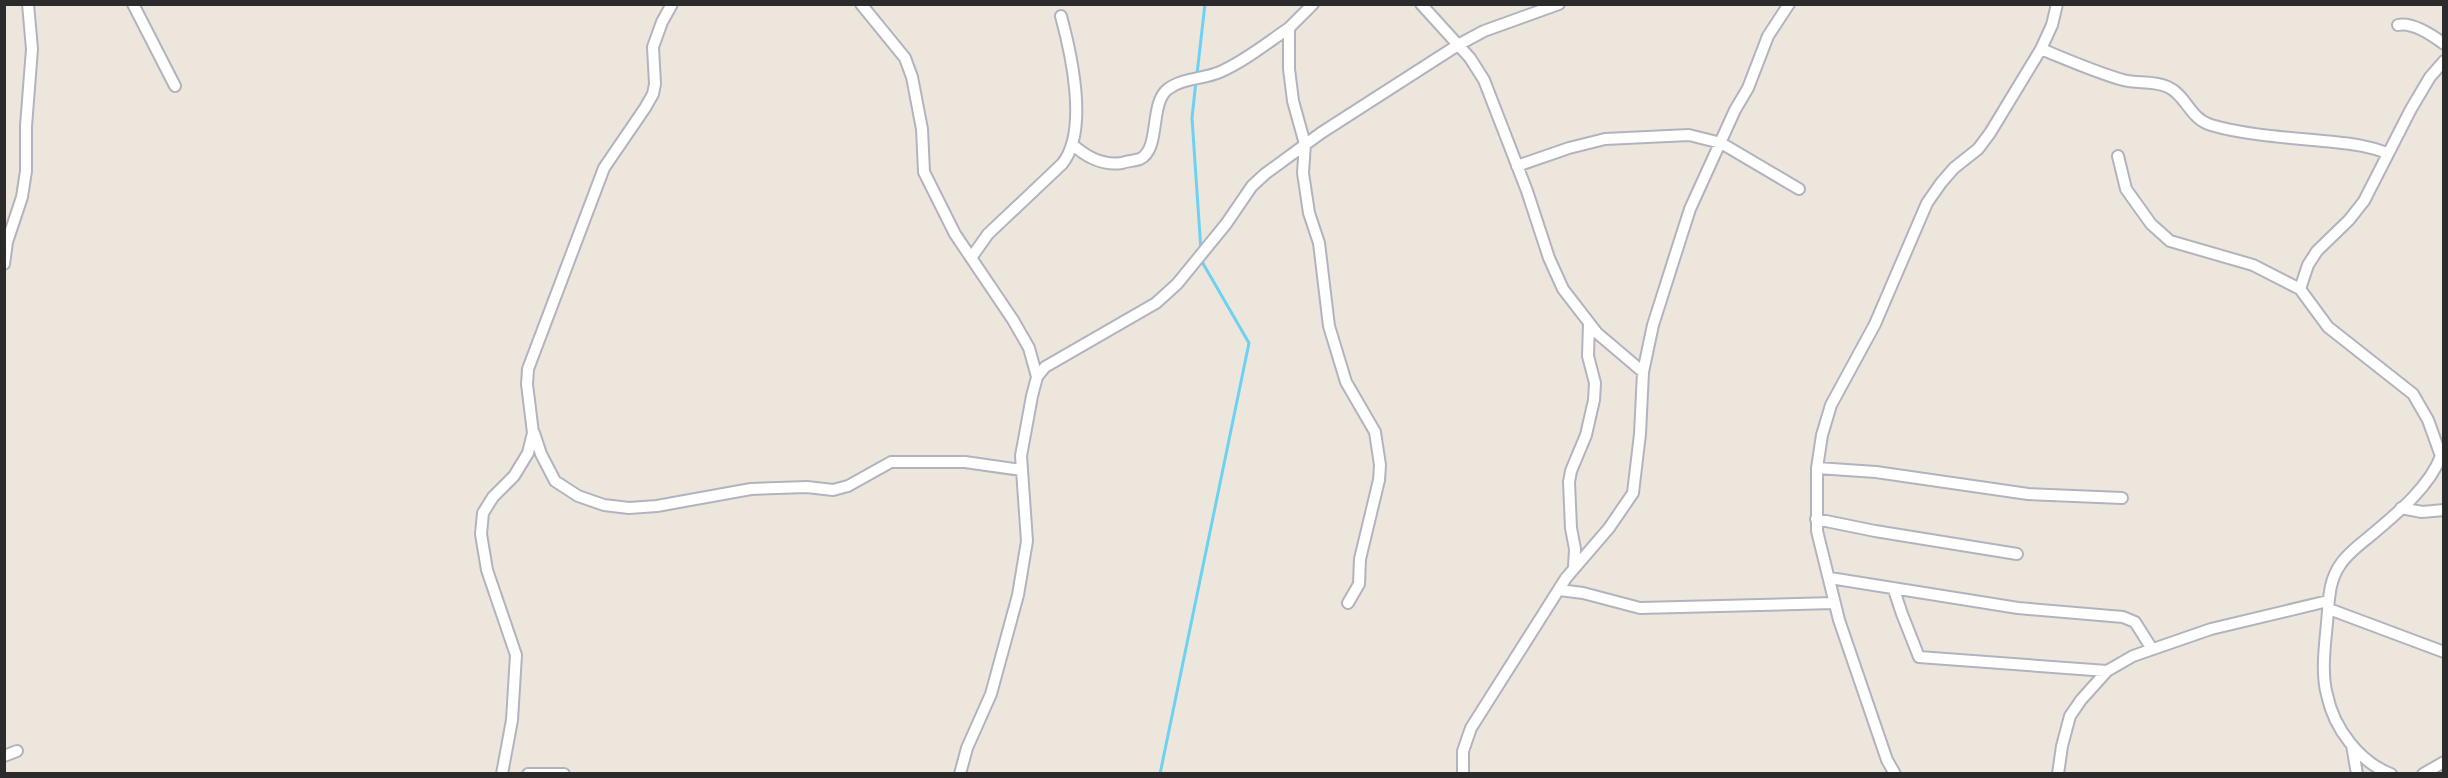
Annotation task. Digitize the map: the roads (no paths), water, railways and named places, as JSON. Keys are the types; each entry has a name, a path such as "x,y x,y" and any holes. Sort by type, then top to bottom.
{"street":[{"path":"4,264 9,235 22,197 26,171 26,126 32,49 28,4"},
{"path":"134,4 175,86"},
{"path":"672,4 655,37 652,57 655,84 652,94 604,168 528,369 527,384 534,433 541,454 555,481 578,496 604,504 629,508 657,506 751,489 807,487 833,490 848,486 891,462 965,462 1021,470"},
{"path":"861,4 905,58 912,77 922,129 924,172 955,234 1029,348 1037,377"},
{"path":"1072,144 1101,162 1116,164 1139,159 1149,150 1160,100 1167,90 1197,78 1209,77 1231,67 1289,28 1313,4"},
{"path":"1421,4 1470,58 1484,80 1559,282 1589,324 1643,372"},
{"path":"960,774 967,748 991,693 1022,574 1027,541 1021,456 1037,377 1044,367 1156,303 1177,284 1213,240 1252,186 1305,144 1458,45 1484,31 1559,4"},
{"path":"1462,774 1463,751 1471,728 1574,567 1609,528 1633,493 1639,443 1643,372 1653,325 1681,237 1690,209 1735,110 1748,88 1768,36 1790,4"},
{"path":"1895,774 1887,760 1834,603 1830,578 1817,531 1817,468 1828,413 1875,324 1927,203 1954,168 1978,149 2041,50 2058,4"},
{"path":"971,258 988,234 1068,156 1072,144 1075,111 1075,77 1061,16"},
{"path":"2398,25 2414,26 2444,44"},
{"path":"1289,28 1289,69 1293,101 1305,144 1304,183 1309,213 1319,243 1329,326 1346,382 1375,432 1380,465 1379,480 1360,559 1359,584 1348,603"},
{"path":"2041,50 2123,80 2155,83 2169,87 2180,96 2201,121 2212,125 2264,134 2370,146 2387,153"},
{"path":"2300,289 2308,265 2317,251 2349,220 2364,201 2387,153 2430,77 2444,61"},
{"path":"1517,166 1569,148 1605,139 1689,135 1721,143 1799,189"},
{"path":"2118,156 2126,189 2151,224 2170,241 2253,265 2300,289 2328,327 2413,394 2428,420 2442,454 2432,475 2401,508 2342,563 2332,585 2328,605 2325,648 2326,693 2333,716 2352,745 2365,758 2391,774"},
{"path":"1574,567 1575,549 1571,528 1569,482 1571,471 1586,435 1595,389 1588,356 1589,324"},
{"path":"502,774 512,720 516,655 487,570 481,534 483,513 494,497 514,476 528,453 534,433"},
{"path":"1817,468 1876,472 2016,493 2069,498 2122,498"},
{"path":"2401,508 2422,512 2444,510"},
{"path":"1816,519 2017,554"},
{"path":"1830,578 2018,608 2123,618 2135,622 2152,649"},
{"path":"1559,590 1583,593 1640,608 1834,603"},
{"path":"1894,590 1919,657 2108,671"},
{"path":"2058,774 2070,716 2081,700 2108,671 2133,656 2211,629 2328,605 2444,652"},
{"path":"2352,745 2357,774"},
{"path":"4,756 17,751"},
{"path":"2423,774 2444,762"},
{"path":"528,774 564,774"}],"waterway":[{"path":"1197,74 1205,4"},
{"path":"1196,81 1192,118 1201,251"},
{"path":"1160,774 1249,343 1201,260"}]}
